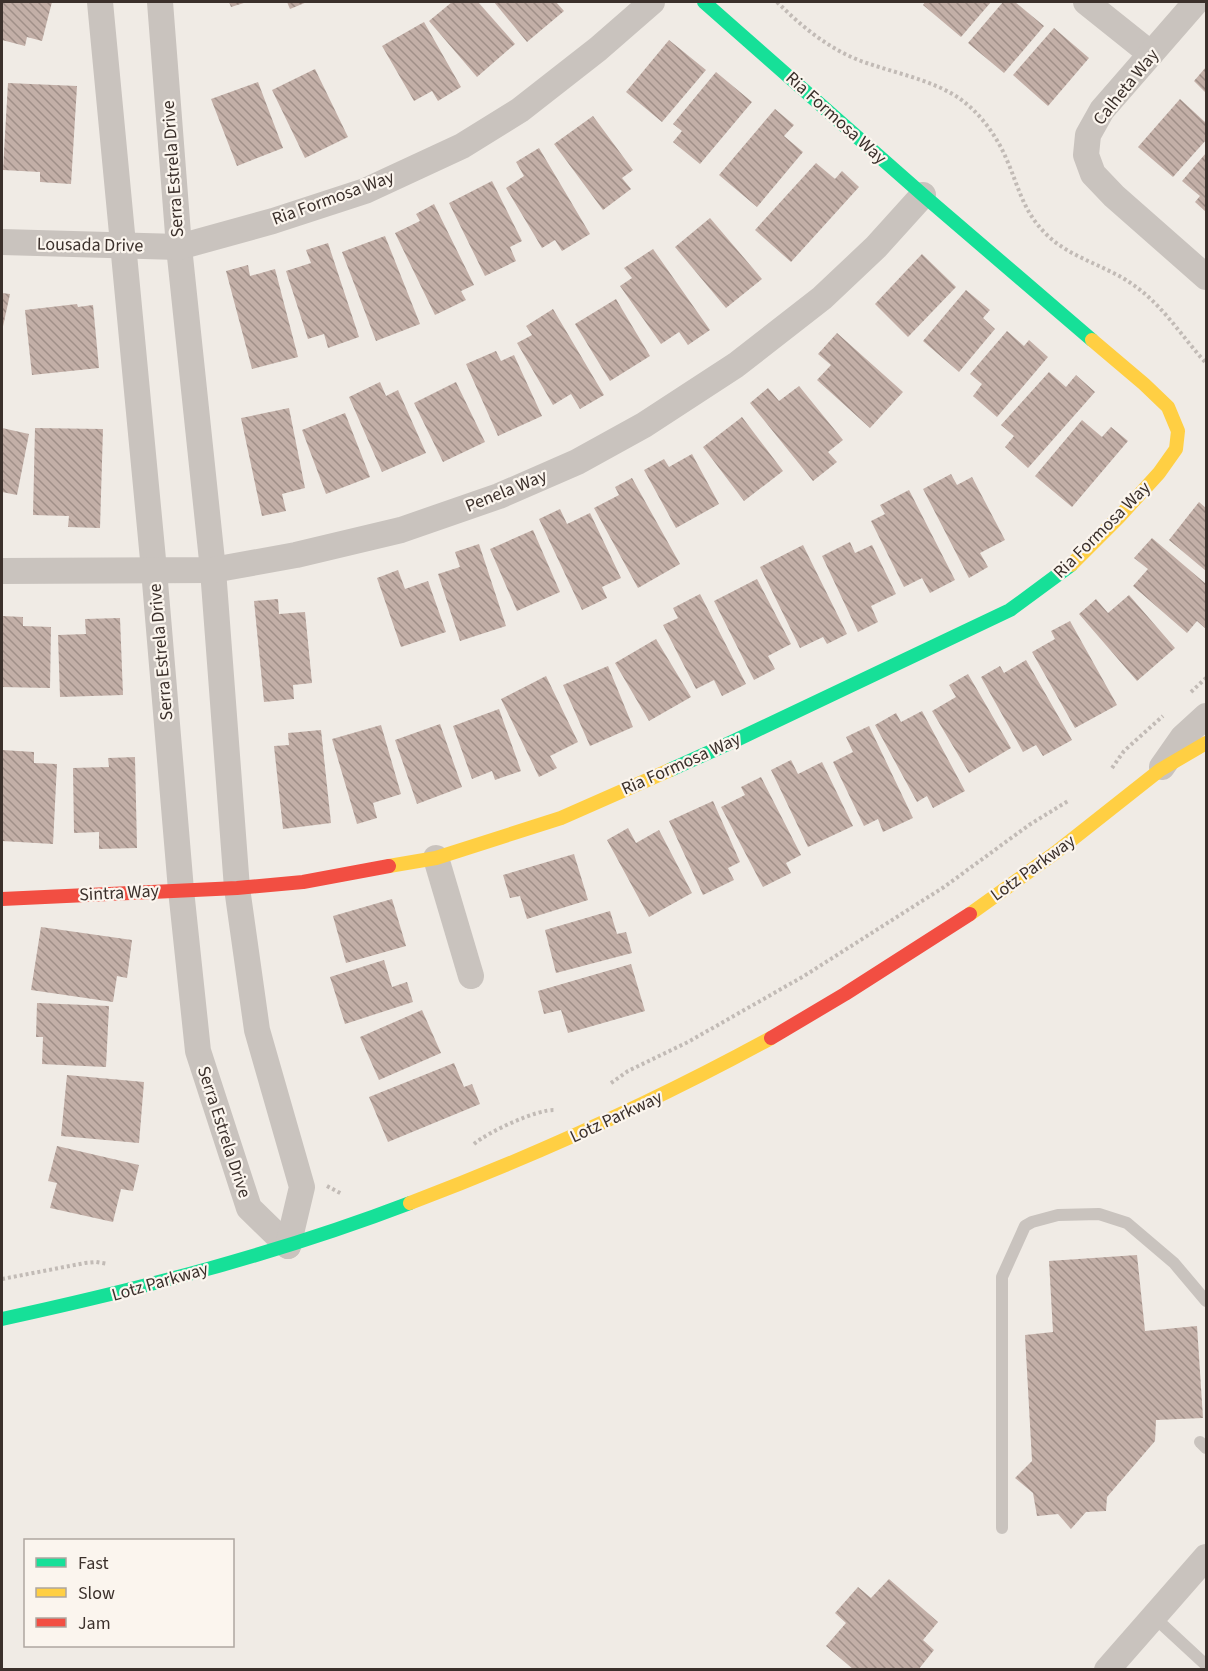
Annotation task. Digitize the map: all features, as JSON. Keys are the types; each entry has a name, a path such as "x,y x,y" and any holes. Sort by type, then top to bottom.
{"street":[{"name":"Serra Estrela Drive","path":"100,2 154,570 181,890 198,1052 249,1208 288,1246"},
{"name":"Serra Estrela Drive","path":"160,2 179,247 213,570 237,888 257,1030 302,1187 288,1246"},
{"name":"Ria Formosa Way","path":"179,247 273,221 365,191 462,146 520,110 598,49 652,2"},
{"name":"Ria Formosa Way","path":"237,888 303,882 436,858 561,818 732,742 1010,610 1066,570 1159,473 1176,449 1178,431 1168,407 1144,384 923,195 704,2"},
{"path":"1086,2 1151,54"},
{"name":"Calheta Way","path":"1196,2 1102,110 1088,135 1086,155 1093,174 1114,196 1206,277"},
{"name":"Penela Way","path":"2,571 213,570 296,555 401,530 499,496 577,462 644,425 736,365 822,298 876,246 923,195"},
{"name":"Lousada Drive","path":"2,243 179,247"},
{"name":"Lotz Parkway","path":"1162,768 1183,737 1206,716"},
{"name":"Lotz Parkway","path":"2,1319 116,1296 288,1246 420,1202 504,1168 628,1111 754,1047 847,993 939,934 1032,870 1162,768 1206,743"},
{"path":"436,858 471,976"},
{"name":"Sintra Way","path":"2,899 237,888"},
{"path":"1107,1670 1206,1559"}],"lane":[{"path":"1002,1527 1002,1277 1024,1226 1058,1215 1099,1214 1126,1223 1174,1263 1206,1301"},
{"path":"1154,1617 1206,1665"}],"path":[{"path":"777,2 812,34 835,48 858,60 929,82 973,110 998,141 1021,198 1032,217 1046,233 1070,252 1121,276 1134,285 1164,312 1206,363"},
{"path":"1182,699 1206,678"},
{"path":"1109,771 1124,751 1165,715"},
{"path":"605,1089 620,1076 746,1010 851,947 944,887 1029,825 1077,797"},
{"path":"471,1147 488,1135 535,1113 562,1111"},
{"path":"302,1187 321,1179 327,1186 344,1195"},
{"path":"2,1279 85,1263 113,1265"}],"building":[{"path":"2,2 52,2 42,41 27,37 25,46 2,40"},
{"path":"229,2 247,2 231,7"},
{"path":"287,2 307,2 290,9"},
{"path":"452,2 478,2 515,44 477,77 429,21"},
{"path":"494,2 556,2 564,11 527,42"},
{"path":"925,2 991,2 961,37 923,5"},
{"path":"1003,2 1015,2 1044,26 1004,73 968,43"},
{"path":"424,22 461,87 438,101 432,91 414,101 382,46"},
{"path":"1054,28 1089,58 1048,106 1013,75"},
{"path":"669,40 706,70 662,122 626,92"},
{"path":"1206,67 1206,93 1194,81"},
{"path":"315,69 348,137 305,158 272,90"},
{"path":"716,72 752,102 700,164 673,142 682,131 673,124"},
{"path":"258,82 283,148 237,166 211,99"},
{"path":"8,83 77,86 71,184 40,182 40,172 3,170"},
{"path":"1180,99 1206,123 1206,140 1173,177 1138,147"},
{"path":"775,109 794,125 784,136 803,152 757,207 719,175"},
{"path":"593,116 633,170 622,178 631,189 603,210 554,144"},
{"path":"539,148 590,234 562,251 555,240 542,248 506,188 524,176 516,162"},
{"path":"1206,153 1206,212 1195,202 1200,196 1182,181"},
{"path":"816,163 835,179 842,171 859,187 791,262 755,230"},
{"path":"492,181 522,241 510,247 516,261 485,276 449,203"},
{"path":"434,204 474,285 461,291 466,300 435,315 395,233 420,221 416,214"},
{"path":"710,218 762,279 726,308 675,247"},
{"path":"385,236 420,324 376,341 342,252"},
{"path":"328,243 359,337 328,348 324,334 308,339 286,271 311,263 306,250"},
{"path":"653,249 710,330 688,345 679,332 661,344 620,286 632,278 624,268"},
{"path":"922,254 956,287 908,337 875,304"},
{"path":"248,265 250,276 275,269 298,357 252,369 226,271"},
{"path":"966,290 990,310 983,318 995,329 959,372 923,341"},
{"path":"2,293 10,294 2,331"},
{"path":"616,299 650,356 610,381 575,324"},
{"path":"77,304 78,307 93,305 99,368 32,375 25,310"},
{"path":"553,309 604,395 580,409 571,394 553,405 517,343 532,335 526,326"},
{"path":"1007,331 1024,346 1029,340 1048,357 997,417 973,396 982,384 970,374"},
{"path":"837,333 903,392 870,428 817,380 831,365 818,354"},
{"path":"496,351 501,361 514,355 542,416 498,436 466,364"},
{"path":"1049,372 1066,387 1076,375 1095,392 1028,468 1005,447 1014,436 1001,425"},
{"path":"380,382 386,396 398,390 426,453 382,472 349,397"},
{"path":"456,382 485,442 443,462 414,403"},
{"path":"799,386 843,440 828,452 837,462 813,481 750,403 768,388 779,401"},
{"path":"289,408 305,488 282,494 286,511 262,516 241,418"},
{"path":"345,413 370,477 326,494 302,430"},
{"path":"742,417 783,471 744,501 703,447"},
{"path":"1082,420 1102,437 1111,427 1128,441 1072,507 1035,476"},
{"path":"2,428 29,434 17,495 2,492"},
{"path":"35,428 103,429 100,528 68,527 69,516 33,515"},
{"path":"692,454 719,504 676,528 644,470 664,459 669,467"},
{"path":"951,474 957,485 972,477 1005,540 980,553 988,567 969,578 923,489"},
{"path":"632,478 680,564 638,588 594,508 619,495 615,487"},
{"path":"909,490 955,580 930,593 922,578 904,587 871,521 885,514 880,505"},
{"path":"1199,502 1206,508 1206,571 1169,540"},
{"path":"560,509 567,524 590,513 621,578 602,587 607,598 582,610 539,519"},
{"path":"533,530 560,592 517,611 490,549"},
{"path":"1152,538 1206,584 1206,629 1197,621 1187,633 1133,586 1148,569 1134,558"},
{"path":"850,542 855,553 872,545 896,594 871,606 878,622 858,632 822,556"},
{"path":"479,544 506,626 460,641 438,574 460,567 455,552"},
{"path":"803,545 847,634 827,644 823,637 800,648 760,567"},
{"path":"398,570 405,589 428,581 446,632 401,647 377,578"},
{"path":"757,579 791,644 768,656 775,669 754,680 714,601"},
{"path":"700,594 746,684 722,696 714,680 696,689 663,625 678,618 673,608"},
{"path":"1129,595 1175,648 1137,681 1079,614 1096,599 1108,613"},
{"path":"278,599 279,614 305,612 312,683 293,685 294,699 264,702 254,601"},
{"path":"2,616 23,617 23,626 51,627 50,688 2,687"},
{"path":"120,618 123,695 60,697 58,635 86,634 85,619"},
{"path":"1070,621 1117,705 1075,728 1032,652 1055,639 1051,631"},
{"path":"656,639 691,697 649,721 615,663"},
{"path":"1026,660 1072,740 1043,756 1036,745 1023,752 981,677 1000,666 1004,673"},
{"path":"608,666 633,727 590,746 563,685"},
{"path":"968,674 1011,748 969,773 932,711 956,697 949,685"},
{"path":"546,676 578,742 550,756 557,768 539,777 501,699"},
{"path":"499,709 521,771 495,780 492,771 472,779 453,726"},
{"path":"922,711 965,791 933,808 927,796 917,802 875,725 896,713 901,722"},
{"path":"440,724 462,787 417,804 395,740"},
{"path":"381,725 401,794 373,803 377,818 357,824 332,739"},
{"path":"869,726 913,818 883,832 878,819 864,826 833,762 853,752 846,737"},
{"path":"321,730 331,823 283,829 274,746 289,745 288,733"},
{"path":"2,750 34,752 34,763 57,764 53,844 2,841"},
{"path":"135,757 137,848 99,849 99,832 74,833 73,768 109,767 108,758"},
{"path":"791,760 798,774 822,762 853,826 808,847 771,770"},
{"path":"761,777 801,855 786,863 791,873 763,887 721,807 745,795 741,787"},
{"path":"713,801 740,862 728,868 734,880 703,895 669,821"},
{"path":"628,828 636,843 659,830 692,893 649,917 607,840"},
{"path":"574,854 588,900 527,919 520,896 510,898 503,875"},
{"path":"392,899 406,946 346,963 333,916"},
{"path":"610,911 617,934 626,932 632,953 556,973 545,930"},
{"path":"41,927 132,940 127,978 117,976 113,1002 31,990"},
{"path":"384,960 392,987 407,982 413,1002 345,1024 330,977"},
{"path":"631,964 645,1011 568,1033 561,1010 544,1014 538,991"},
{"path":"37,1003 109,1006 106,1067 42,1064 43,1037 36,1037"},
{"path":"422,1010 441,1053 379,1080 360,1037"},
{"path":"454,1063 464,1087 472,1084 480,1104 388,1142 369,1097"},
{"path":"67,1075 144,1082 139,1143 61,1136"},
{"path":"57,1146 139,1165 133,1191 121,1189 113,1222 50,1208 57,1183 48,1181"},
{"path":"1137,1255 1145,1331 1197,1326 1203,1418 1156,1420 1155,1441 1107,1497 1106,1511 1086,1512 1071,1529 1058,1514 1037,1516 1033,1493 1015,1478 1032,1461 1025,1335 1053,1332 1049,1261"},
{"path":"889,1579 938,1622 923,1640 934,1650 918,1670 900,1670 899,1668 898,1670 854,1670 826,1646 846,1623 835,1613 858,1587 871,1598"}],"traffic: fast":[{"path":"704,2 1092,340"},
{"path":"670,770 1010,610 1071,565"},
{"path":"2,1319 208,1269 310,1238 410,1203"}],"traffic: slow":[{"path":"1071,565 1159,473 1176,449 1178,431 1168,407 1092,340"},
{"path":"970,914 1055,853 1160,770 1206,743"},
{"path":"389,866 436,858 561,818 670,770"},
{"path":"410,1203 593,1127 771,1038"}],"traffic: jam":[{"path":"2,899 237,888 303,882 389,866"},
{"path":"771,1038 970,914"}]}
